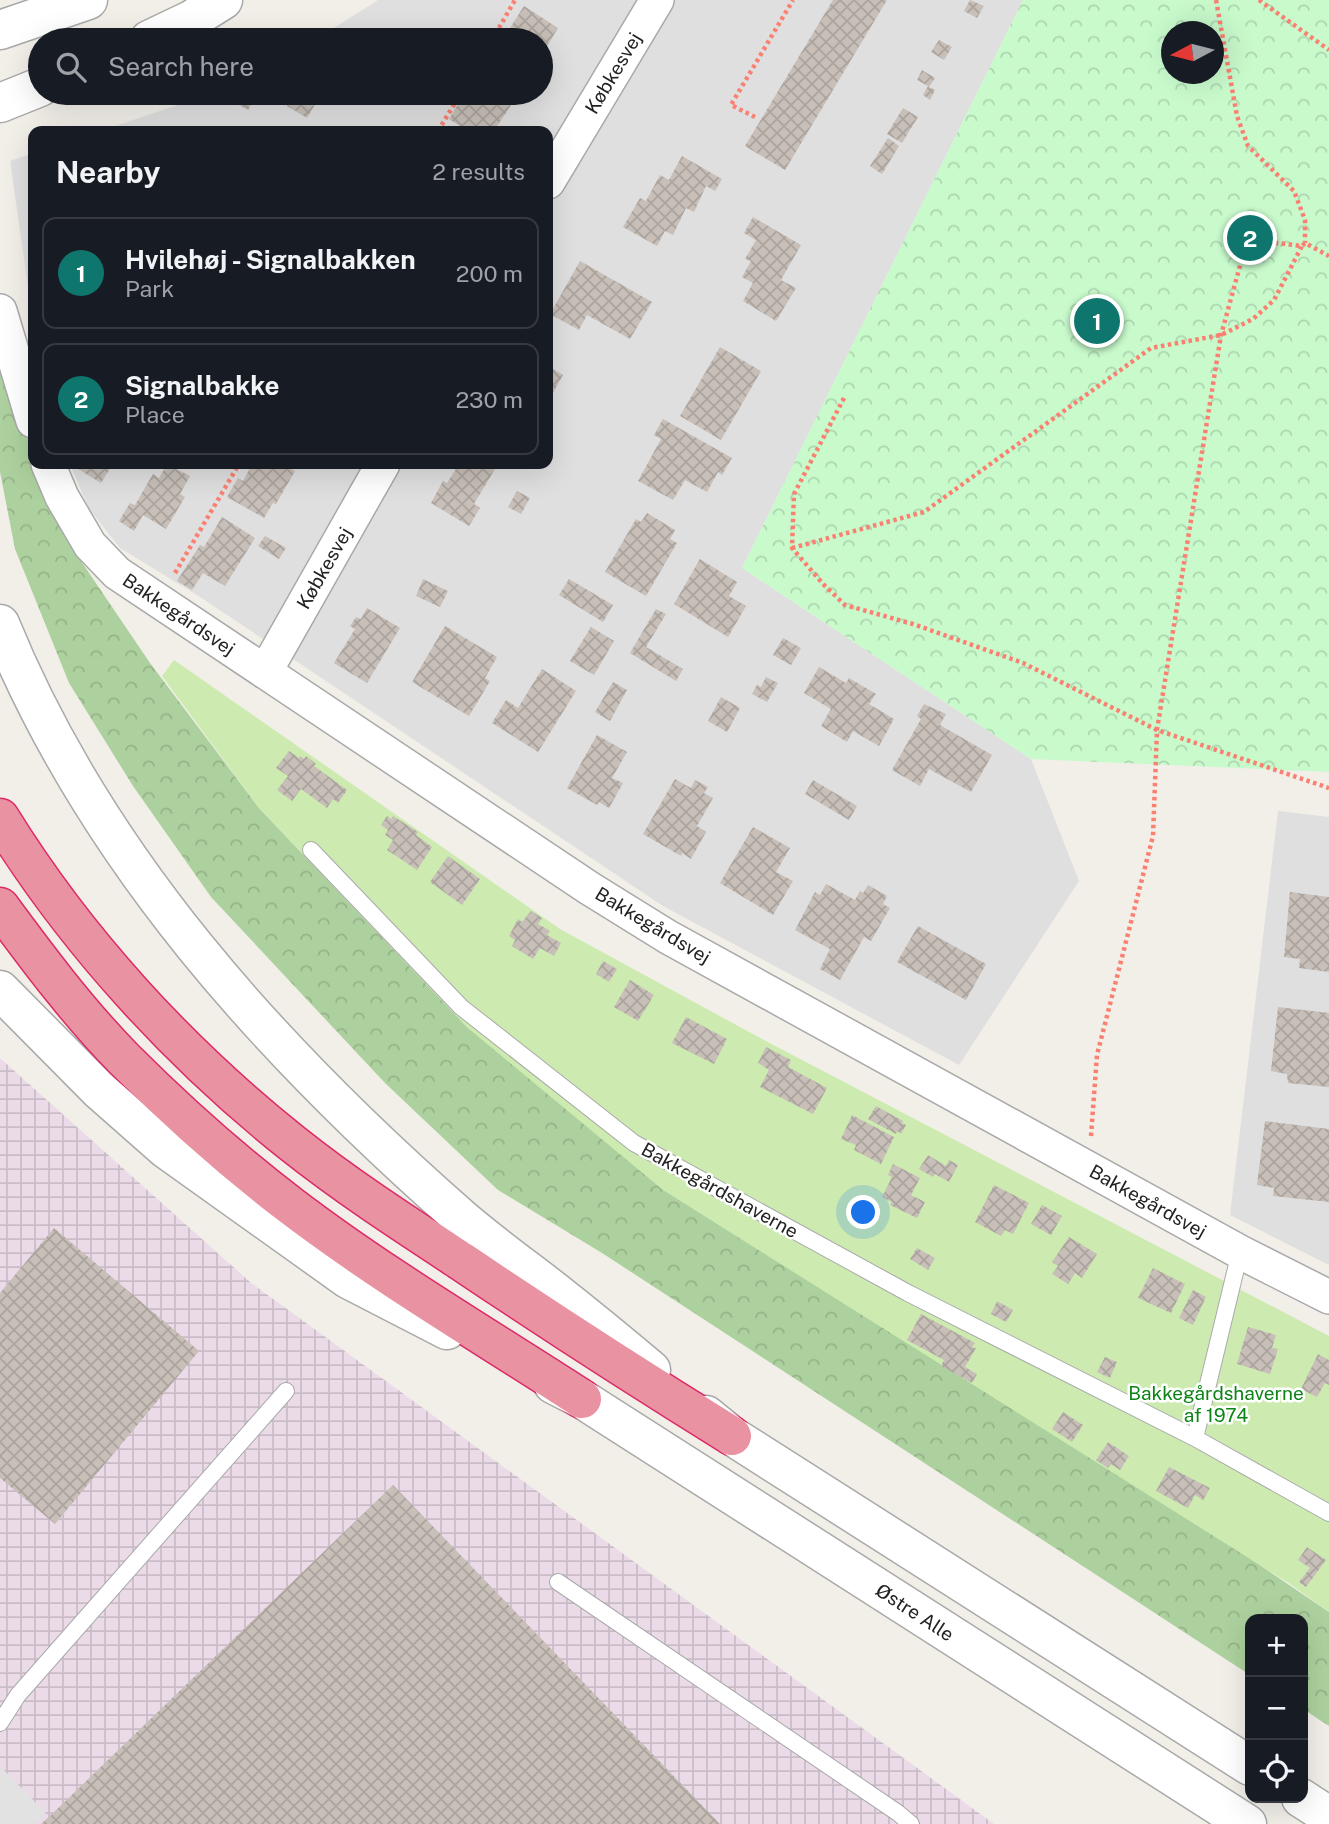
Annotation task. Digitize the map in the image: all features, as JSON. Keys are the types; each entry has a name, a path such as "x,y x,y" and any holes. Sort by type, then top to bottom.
{"highway":[{"path":"0,818 75,924 142,1002 213,1075 291,1142 358,1193 532,1309 732,1436"},
{"path":"0,907 49,973 124,1058 219,1147 291,1206 366,1259 582,1399"}],"street":[{"path":"0,30 88,0"},
{"path":"174,28 223,0"},
{"name":"Købkesvej","path":"553,174 657,0"},
{"path":"0,103 28,92"},
{"path":"0,311 26,367"},
{"name":"Bakkegårdsvej","path":"50,469 62,498 90,545 117,573 509,836 668,937 1240,1252 1329,1297"},
{"name":"Købkesvej","path":"265,672 380,469"},
{"path":"0,624 49,727 125,854 169,914 258,1021 299,1065 463,1220 732,1436 1245,1763"},
{"name":"Østre Alle","path":"0,990 99,1090 166,1149 348,1279 582,1399 1247,1824"},
{"path":"1308,1802 1329,1816"}],"lane":[{"name":"Bakkegårdshaverne","path":"311,850 461,1007 634,1143 908,1293 1195,1438 1329,1513"},
{"path":"1195,1438 1240,1252"},
{"path":"0,1723 18,1695 286,1391"},
{"path":"558,1583 911,1824"},
{"path":"0,1705 18,1695"}],"path":[{"path":"499,28 515,0"},
{"path":"755,117 731,105 793,0"},
{"path":"792,548 924,512 1151,348 1221,335 1253,319 1274,300 1303,244 1305,220 1294,191 1248,146 1237,116 1216,0"},
{"path":"1259,0 1329,50"},
{"path":"441,126 454,105"},
{"path":"1089,1168 1097,1055 1153,836 1157,730 1221,335 1246,244 1252,240 1303,244 1329,256"},
{"path":"844,398 794,494 792,548 824,585 845,604 913,624 1023,663 1157,730 1329,788"},
{"path":"159,601 236,469"}],"shaded area":[{"path":"378,0 1023,0 742,568 1031,759 1079,881 959,1065 663,906 200,597 120,548 89,509 72,469 553,469 553,126 115,126 177,105 553,105 553,28 334,28"},
{"path":"28,155 28,287 10,161"},
{"path":"1278,811 1329,817 1329,1265 1230,1215"},
{"path":"0,1058 250,1282 994,1824 0,1824"},
{"path":"0,1766 46,1813 35,1824 0,1824"}],"green space":[{"path":"1023,0 1329,0 1329,772 1031,759 742,568"},
{"path":"0,360 28,438 28,469 40,469 64,536 150,663 259,808 468,1028 1329,1612 1329,1726 1308,1712 1308,1614 1245,1614 1245,1672 602,1253 498,1190 385,1083 211,897 133,786 69,683 15,549 0,472"},
{"name":"Bakkegårdshaverne af 1974","path":"174,660 560,929 762,1039 1329,1336 1329,1612 1290,1584 663,1190 468,1028 259,808 162,676"}],"building":[{"path":"833,0 887,0 785,170 745,146"},
{"path":"970,0 984,6 977,18 964,11"},
{"path":"524,6 558,28 553,36 553,28 510,28"},
{"path":"939,40 952,47 944,60 931,52"},
{"path":"922,70 935,78 929,87 935,90 930,100 923,95 928,86 917,80"},
{"path":"287,105 315,105 307,118"},
{"path":"457,105 511,105 497,126 460,126 449,119"},
{"path":"903,108 918,117 902,143 887,134"},
{"path":"888,138 899,146 882,174 870,166"},
{"path":"682,156 722,179 715,191 706,186 694,212 686,208 673,235 665,231 657,246 623,227 640,198 646,201 660,175 669,180"},
{"path":"753,217 801,245 781,280 796,288 776,321 743,301 753,283 742,277 751,261 745,259 756,240 744,233"},
{"path":"580,261 652,302 630,339 587,315 579,330 553,316 553,309"},
{"path":"720,347 761,371 721,440 680,416"},
{"path":"553,369 563,375 553,393"},
{"path":"663,419 732,458 722,475 718,472 707,492 685,480 673,500 638,481 661,439 654,435"},
{"path":"78,469 110,469 101,483"},
{"path":"164,469 177,469 190,476 180,494 185,497 166,529 143,515 134,531 119,521 130,503 135,505 153,474 159,478"},
{"path":"249,469 295,471 276,504 273,503 264,518 227,497 238,478 243,481"},
{"path":"456,469 495,469 474,504 480,508 469,526 431,503 443,481 447,483"},
{"path":"517,491 530,498 521,514 508,507"},
{"path":"647,513 675,530 670,539 677,543 646,596 605,572 636,519 641,522"},
{"path":"222,517 255,538 225,586 203,573 192,590 177,581 200,545 204,547"},
{"path":"265,536 286,548 279,559 258,546"},
{"path":"700,559 737,582 729,596 746,606 728,637 674,604"},
{"path":"423,579 448,591 440,607 416,596"},
{"path":"569,579 613,605 603,622 559,595"},
{"path":"367,608 400,628 367,683 334,663 355,629 350,626 356,617 361,619"},
{"path":"656,609 666,614 646,647 683,669 676,681 630,653"},
{"path":"445,626 497,657 485,678 490,681 469,716 412,682"},
{"path":"591,627 614,641 594,675 570,661"},
{"path":"783,638 801,648 791,665 773,655"},
{"path":"819,667 846,683 849,678 876,694 869,704 894,719 879,746 853,731 847,742 821,726 831,709 804,693"},
{"path":"542,669 576,691 538,752 492,723 506,700 518,708"},
{"path":"766,677 778,683 767,702 752,694 757,685 761,687"},
{"path":"613,682 627,690 610,721 595,712"},
{"path":"721,697 740,708 727,732 708,721"},
{"path":"924,704 946,714 940,725 992,755 971,792 929,769 920,786 892,770 921,719 917,716"},
{"path":"597,735 627,752 612,778 623,783 609,808 599,802 597,805 567,788"},
{"path":"289,751 299,758 300,756 304,759 306,756 316,764 314,766 347,790 338,803 333,799 327,808 301,789 292,801 277,790 288,776 276,768"},
{"path":"675,779 691,788 695,780 708,787 704,793 713,798 697,826 706,832 691,859 643,834"},
{"path":"813,780 857,806 849,820 805,794"},
{"path":"387,816 391,819 393,816 418,832 416,835 432,847 417,870 387,850 393,840 385,835 388,830 381,825"},
{"path":"753,827 790,848 776,872 793,881 773,915 720,883"},
{"path":"448,856 480,879 462,905 430,882"},
{"path":"826,884 855,900 860,891 863,893 868,885 887,896 883,904 890,908 871,941 864,937 840,980 820,969 830,949 795,930 815,892 820,895"},
{"path":"1290,892 1329,897 1329,972 1299,968 1300,959 1284,957"},
{"path":"531,911 542,918 538,924 550,931 547,935 561,943 554,956 540,948 533,959 512,946 515,940 509,936 518,919 522,922"},
{"path":"918,926 986,964 966,1000 897,962"},
{"path":"603,961 617,969 609,982 596,974"},
{"path":"630,980 654,995 638,1021 614,1007"},
{"path":"1278,1007 1329,1013 1329,1087 1288,1083 1287,1074 1271,1071"},
{"path":"686,1017 727,1039 714,1064 672,1043"},
{"path":"766,1047 791,1060 788,1067 827,1088 813,1114 760,1087 769,1070 758,1063"},
{"path":"876,1106 903,1121 906,1125 901,1134 868,1119"},
{"path":"852,1115 894,1137 881,1164 854,1150 856,1145 841,1139"},
{"path":"1265,1121 1329,1129 1329,1202 1273,1196 1274,1188 1257,1185"},
{"path":"928,1155 946,1166 949,1160 958,1165 949,1182 919,1169"},
{"path":"893,1164 920,1178 911,1195 925,1202 917,1218 890,1205 892,1202 882,1197 892,1177 888,1175"},
{"path":"994,1185 1029,1203 1013,1234 1005,1230 1001,1236 975,1222"},
{"path":"1042,1205 1062,1216 1051,1235 1031,1224"},
{"path":"54,1228 199,1351 55,1524 0,1478 0,1293"},
{"path":"1069,1237 1097,1254 1082,1278 1075,1273 1068,1284 1052,1274 1058,1266 1052,1262"},
{"path":"917,1248 935,1258 928,1270 910,1259"},
{"path":"1153,1268 1185,1284 1171,1313 1138,1298"},
{"path":"1193,1290 1206,1297 1193,1325 1179,1318"},
{"path":"997,1301 1013,1310 1006,1322 991,1314"},
{"path":"921,1314 975,1343 972,1347 976,1348 965,1367 977,1374 972,1383 941,1366 944,1360 907,1340"},
{"path":"1248,1327 1276,1335 1272,1348 1278,1349 1270,1374 1237,1364"},
{"path":"1318,1354 1329,1360 1329,1385 1325,1383 1317,1397 1301,1389"},
{"path":"1105,1357 1117,1362 1110,1378 1097,1372"},
{"path":"1063,1412 1083,1425 1072,1442 1052,1429"},
{"path":"1108,1442 1129,1456 1120,1470 1111,1464 1108,1468 1096,1460"},
{"path":"1169,1467 1210,1488 1203,1500 1195,1495 1188,1508 1156,1491"},
{"path":"393,1485 720,1824 41,1824 52,1814"},
{"path":"1307,1547 1326,1560 1306,1587 1299,1582 1310,1568 1298,1560"}],"place":[{"name":"Signalbakke","path":"1250,238"},
{"name":"Hvilehøj - Signalbakken","path":"1097,321"}]}
